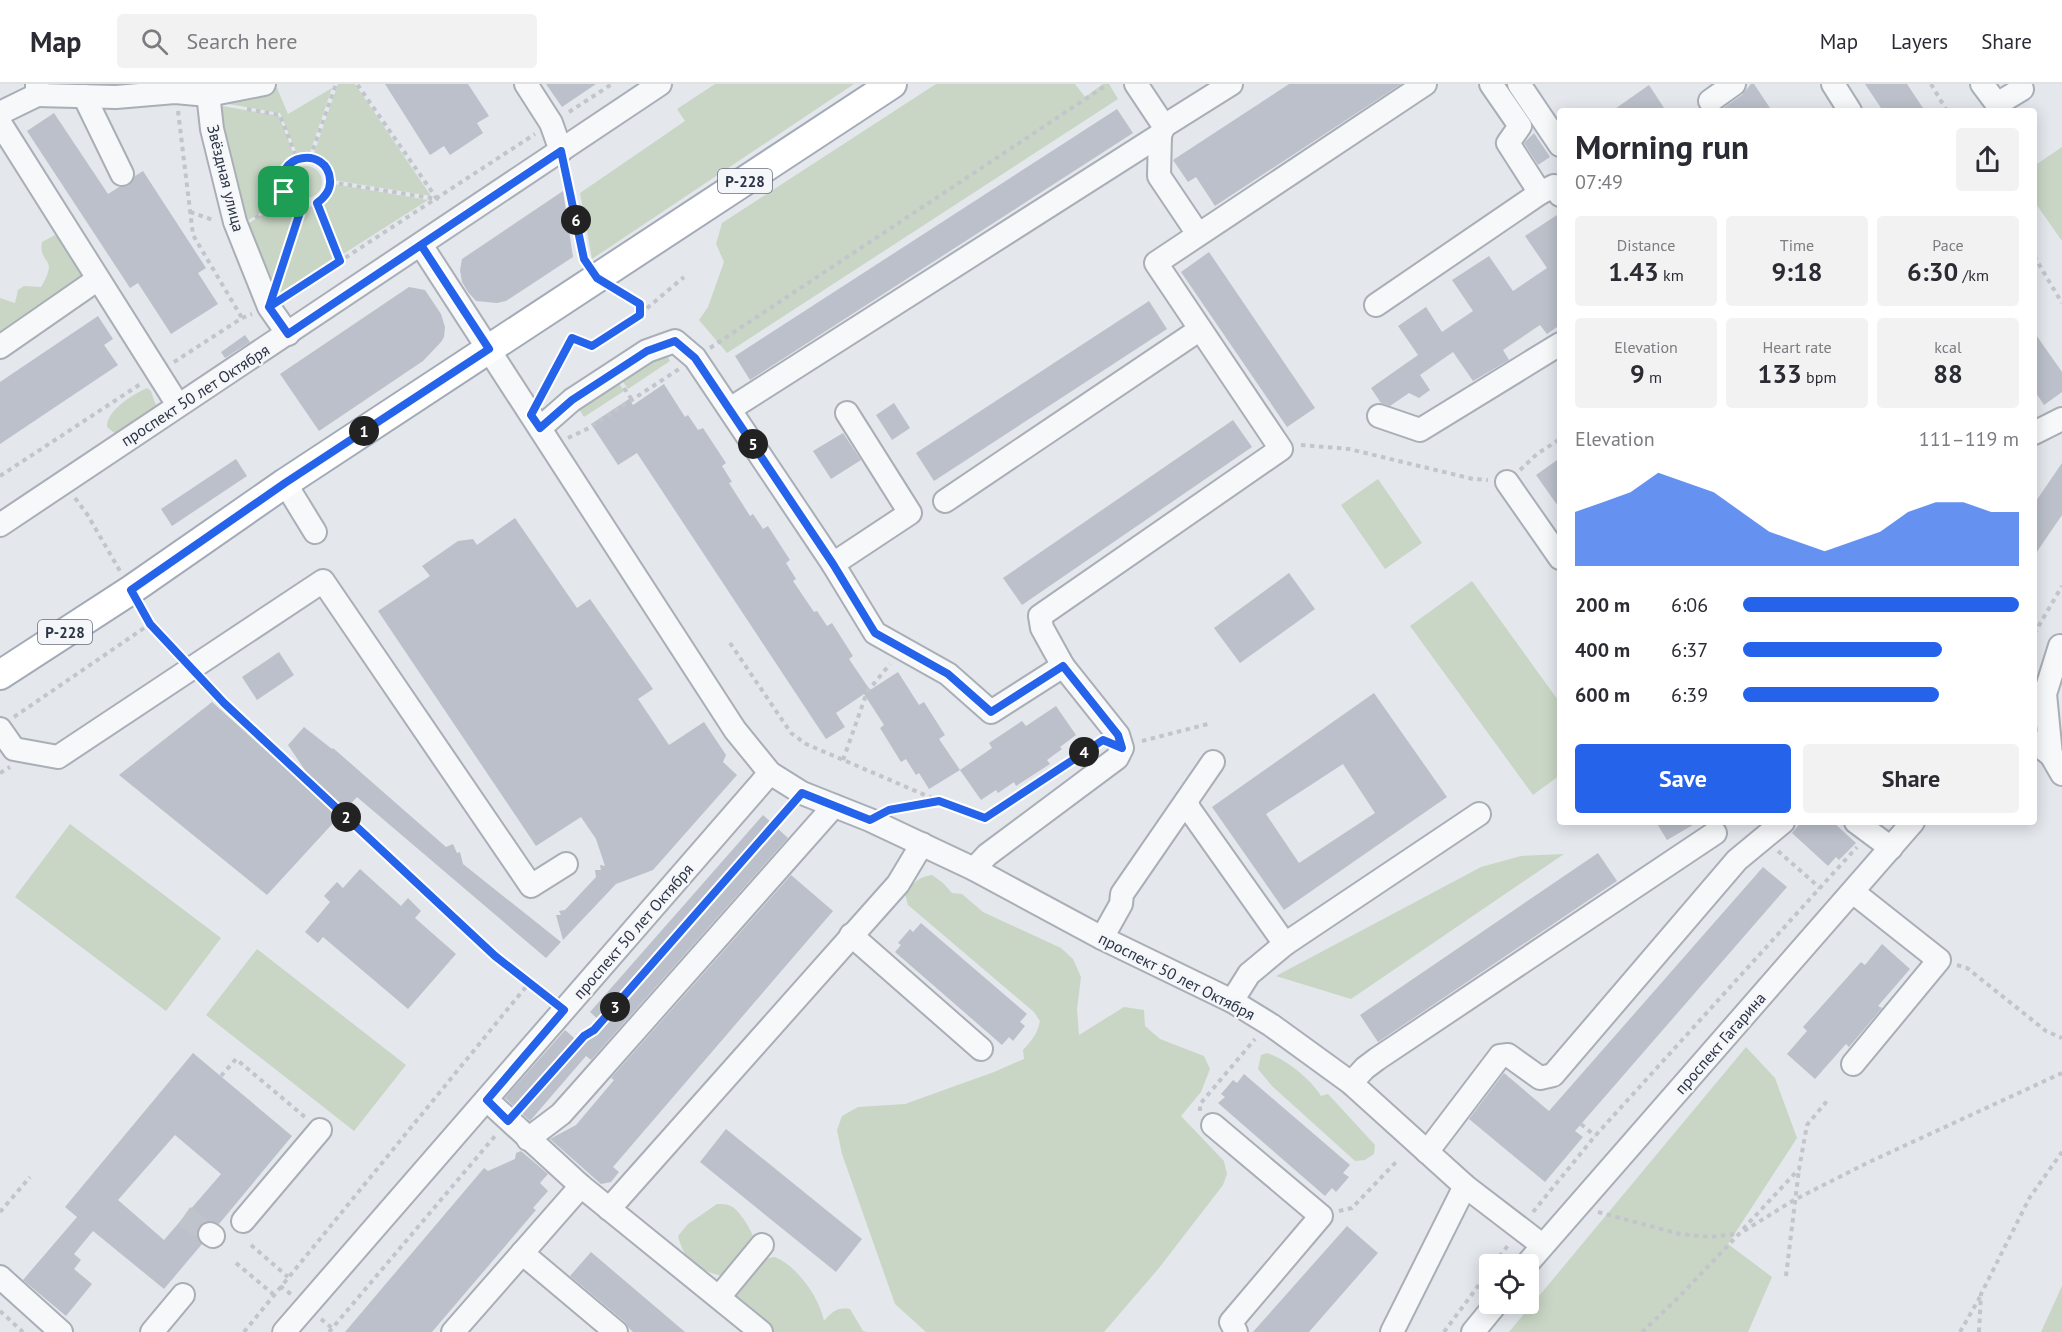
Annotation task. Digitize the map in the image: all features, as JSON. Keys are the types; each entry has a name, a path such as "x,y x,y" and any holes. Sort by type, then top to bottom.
{"main road":[{"name":"Р-228","path":"0,675 131,590 285,483 892,84"}],"street":[{"path":"0,114 37,90 84,96 116,97 264,84"},
{"path":"526,84 551,123 561,151"},
{"name":"проспект 50 лет Октября","path":"0,525 660,84"},
{"path":"1136,84 1162,130 1159,176 1198,234"},
{"path":"730,409 1231,84"},
{"path":"974,869 987,855 1117,758 1122,748 1118,735 1063,666 1042,628 1040,616 1281,449 1156,262 1425,84"},
{"path":"1376,305 1550,194 1508,143 1520,126 1491,84"},
{"path":"1519,84 1557,141"},
{"path":"1710,101 1734,84"},
{"path":"1833,84 1848,108"},
{"path":"1982,84 1997,104 2022,89"},
{"name":"Звёздная улица","path":"208,89 212,129 235,222 269,307 288,334"},
{"path":"84,96 122,174"},
{"path":"0,123 178,405"},
{"name":"проспект 50 лет Октября","path":"421,245 735,730 770,773 802,793 870,820 974,869 1102,938 1232,1001 1271,1025 1351,1083 1465,1186 1542,1245"},
{"path":"0,347 98,279"},
{"path":"945,501 1200,330"},
{"path":"535,421 572,400 647,351 675,341 695,358 730,409 833,564 875,633 948,674 991,712 1063,666"},
{"path":"1379,416 1420,430 1557,346"},
{"path":"833,564 910,513 847,413"},
{"path":"2037,432 2062,419"},
{"path":"1507,482 1557,554"},
{"path":"285,483 315,532"},
{"path":"5,725 14,749 58,757 322,581 531,885 566,864"},
{"path":"2037,676 2061,645"},
{"path":"2052,752 2045,694 2061,645"},
{"path":"1102,938 1121,904 1130,897 1188,806 1214,770"},
{"name":"проспект 50 лет Октября","path":"284,1332 770,773"},
{"path":"528,1139 561,1114 834,806"},
{"path":"1188,806 1285,944"},
{"path":"1232,1001 1249,974 1285,944 1479,814"},
{"path":"1427,1152 1500,1056 1508,1055 1539,1078 1553,1075 1737,860 1779,825"},
{"name":"проспект Гагарина","path":"1535,1254 1910,825"},
{"path":"1351,1083 1377,1059 1712,827 1737,860"},
{"path":"1863,827 1891,848"},
{"path":"609,1209 898,884 922,844"},
{"path":"1853,892 1939,960 1853,1064"},
{"path":"851,935 981,1048"},
{"path":"487,1100 580,1186 761,1332"},
{"path":"1214,1125 1321,1216 1232,1322 1236,1332"},
{"path":"243,1221 320,1130"},
{"path":"453,1332 580,1186"},
{"path":"1392,1332 1465,1186"},
{"path":"719,1298 762,1245"},
{"path":"522,1253 616,1332"},
{"path":"0,1277 61,1332"},
{"path":"152,1332 183,1295"},
{"path":"1473,1332 1488,1314"}],"path":[{"path":"310,158 336,84"},
{"path":"357,84 437,199"},
{"path":"0,476 242,318 269,307 612,84"},
{"path":"588,428 1108,84"},
{"path":"1931,84 1945,108"},
{"path":"175,92 194,235 242,318"},
{"path":"244,109 280,115 297,159"},
{"path":"561,151 584,259 597,278 640,304 640,315"},
{"path":"297,159 317,160 327,169 330,182 327,194 310,206 294,203 288,198 282,184 285,169 297,159"},
{"path":"330,182 437,199"},
{"path":"317,203 340,261"},
{"path":"269,307 302,206"},
{"path":"2037,261 2062,303"},
{"path":"535,421 572,338 592,346 640,315 684,277"},
{"path":"1281,449 1292,446 1348,449 1473,479 1507,482 1537,454 1557,441"},
{"path":"87,514 150,624 224,703 495,956 564,1010"},
{"path":"2037,629 2062,586"},
{"path":"5,725 150,624"},
{"path":"730,643 791,733 806,744 939,801 985,818 1103,740 1122,748 1208,724"},
{"path":"843,760 867,692 901,649"},
{"path":"0,774 10,768"},
{"path":"329,1332 508,1121 584,1036 594,1030 802,793"},
{"path":"870,820 889,810 939,801"},
{"path":"1501,1254 1595,1136 1863,827"},
{"path":"1939,960 1967,968 2046,1031 2062,1038"},
{"path":"244,1332 529,983"},
{"path":"1214,1125 1200,1115 1200,1104 1253,1040 1271,1025"},
{"path":"221,1076 236,1059 320,1130"},
{"path":"1577,1206 1680,1234 1709,1237 1739,1234 1794,1200 1877,1158 2062,1073"},
{"path":"1786,1276 1794,1200 1807,1125 1827,1101"},
{"path":"1581,1124 1595,1136"},
{"path":"1960,1332 1982,1294 2030,1197 2062,1152"},
{"path":"1321,1216 1352,1208 1398,1160"},
{"path":"1642,1332 1676,1300 1799,1169"},
{"path":"0,1212 30,1177"},
{"path":"251,1245 288,1277"},
{"path":"236,1263 273,1294"},
{"path":"1444,1332 1479,1285"},
{"path":"1979,1332 1982,1294"},
{"path":"0,1311 23,1332"}],"green space":[{"path":"338,84 355,84 431,196 333,180 327,165 321,159 313,156"},
{"path":"715,84 854,84 592,259 580,193 685,121 677,109"},
{"path":"936,84 1075,84 1085,97 1103,84 1109,84 1118,99 727,353 699,320 708,307 724,262 716,244 722,223"},
{"path":"277,88 288,114 332,88 309,155 298,156 280,113 211,101"},
{"path":"211,104 279,116 295,158 290,161 281,175 281,186 286,197 239,226"},
{"path":"2062,147 2062,241 2037,205 2037,164"},
{"path":"306,166 317,171 322,182 317,193 306,198 295,193 290,182 295,171"},
{"path":"333,184 428,200 340,256 320,204 328,196"},
{"path":"288,200 300,207 270,296 240,228"},
{"path":"317,206 336,258 274,299 303,207"},
{"path":"55,235 60,238 69,256 79,267 81,276 76,283 0,333 0,298 15,303 18,290 24,286 41,287 49,270 49,265 43,255 42,242"},
{"path":"667,355 670,361 628,389 617,373"},
{"path":"614,375 624,391 584,417 574,401"},
{"path":"147,388 151,391 158,407 118,436 107,427 111,415 128,399"},
{"path":"1378,479 1422,543 1385,569 1341,505"},
{"path":"1472,581 1557,699 1557,777 1533,795 1410,626"},
{"path":"70,824 221,938 166,1011 15,897"},
{"path":"1564,854 1351,999 1276,976 1481,867 1521,856"},
{"path":"932,875 952,893 962,894 983,912 1061,948 1073,959 1081,977 1077,1009 1079,1035 1124,1007 1144,1010 1145,1026 1160,1039 1204,1056 1210,1069 1201,1092 1181,1116 1224,1161 1227,1174 1223,1185 1159,1268 1104,1332 926,1332 895,1304 842,1154 837,1130 842,1116 858,1107 905,1104 1024,1059 1023,1050 1034,1037 1040,1021 1034,1012 908,905 905,894 916,881"},
{"path":"257,949 406,1065 354,1131 206,1015"},
{"path":"1746,1047 1775,1078 1797,1138 1728,1244 1772,1277 1748,1332 1509,1332 1524,1314 1539,1314 1539,1296"},
{"path":"1267,1053 1297,1070 1321,1096 1328,1094 1375,1145 1374,1154 1365,1160 1355,1161 1272,1086 1258,1069 1261,1055"},
{"path":"717,1204 731,1206 739,1213 755,1242 726,1277 701,1269 689,1260 678,1236 688,1224"},
{"path":"775,1257 792,1268 806,1284 817,1302 824,1321 836,1310 850,1309 863,1331 867,1332 773,1332 734,1296 763,1259"},
{"path":"2062,1286 2062,1332 2041,1332"}],"building":[{"path":"385,84 468,84 489,116 477,123 483,133 450,155 444,146 430,155"},
{"path":"546,84 596,84 562,107"},
{"path":"1289,84 1401,84 1215,206 1196,177 1188,182 1173,160"},
{"path":"1751,84 1754,84 1770,108 1723,108 1742,95"},
{"path":"1865,84 1907,84 1923,108 1881,108"},
{"path":"1649,85 1664,108 1616,108"},
{"path":"1117,109 1133,133 750,380 735,356"},
{"path":"54,113 108,194 119,187 128,186 135,176 143,171 206,268 198,273 218,304 171,334 138,283 130,288 27,131"},
{"path":"1534,133 1550,157 1538,165 1524,143"},
{"path":"563,191 573,257 506,301 497,303 476,301 462,282 460,270 462,259"},
{"path":"1557,215 1557,327 1547,334 1540,325 1503,350 1509,360 1473,381 1453,352 1420,375 1430,390 1419,398 1409,393 1390,406 1381,403 1371,388 1418,355 1398,326 1426,307 1442,332 1473,311 1452,280 1489,256 1513,291 1547,268 1525,236"},
{"path":"1209,252 1315,408 1287,427 1181,272"},
{"path":"409,287 425,290 441,314 445,327 441,342 423,361 319,431 280,374"},
{"path":"1149,301 1167,329 934,481 916,453"},
{"path":"98,316 113,339 104,345 118,365 0,444 0,382"},
{"path":"245,335 250,342 225,358 221,352"},
{"path":"2037,336 2062,372 2062,392 2044,405 2037,394"},
{"path":"664,384 685,417 688,415 698,430 703,428 726,463 722,466 732,482 729,483 750,516 753,514 763,529 768,526 790,560 786,563 796,579 793,581 814,612 817,611 827,626 832,623 853,656 849,659 870,690 867,692 898,672 919,705 924,702 945,735 939,739 960,770 929,789 906,759 901,762 880,728 884,725 864,694 836,713 845,727 826,739 637,453 618,465 591,424 629,399 633,405"},
{"path":"894,403 910,428 892,440 876,415"},
{"path":"1233,420 1252,447 1022,605 1003,578"},
{"path":"843,433 861,460 831,479 813,451"},
{"path":"236,459 247,476 172,526 161,509"},
{"path":"1557,460 1557,505 1536,475"},
{"path":"2062,463 2062,515 2037,552 2037,500"},
{"path":"515,518 577,608 590,599 653,689 638,699 669,745 704,722 726,755 723,762 737,775 653,870 616,884 563,940 556,915 561,915 559,911 565,910 596,877 595,870 601,870 600,865 605,866 596,839 581,817 536,846 378,611 430,576 422,566 458,541 473,539 477,545"},
{"path":"1289,573 1315,609 1240,663 1214,628"},
{"path":"279,652 294,675 257,700 242,677"},
{"path":"1374,693 1447,797 1284,910 1212,807","holes":["1343,764 1375,813 1299,863 1266,814"]},
{"path":"212,702 318,797 321,794 288,745 304,727 333,748 446,847 453,844 457,853 460,852 463,864 561,942 546,958 357,797 267,895 119,775"},
{"path":"1056,706 1076,735 1047,760 1050,764 1016,786 1014,782 998,793 996,790 981,800 960,770 992,748 989,743 1022,721 1026,726"},
{"path":"763,815 788,838 591,1060 586,1056 530,1121 505,1098 565,1030 581,1044 601,1022 590,1012"},
{"path":"1658,825 1693,825 1667,840"},
{"path":"1799,825 1836,825 1856,843 1839,860 1836,857 1828,866 1792,833"},
{"path":"1598,853 1617,881 1378,1042 1360,1015"},
{"path":"1763,867 1787,887 1575,1131 1583,1137 1545,1182 1469,1119 1504,1073 1549,1111"},
{"path":"360,869 401,906 408,898 421,911 415,918 456,954 408,1009 323,937 318,943 305,932 330,902 324,896 337,882 343,888"},
{"path":"791,875 833,911 613,1167 619,1172 611,1182 601,1184 550,1139 576,1125 614,1080 611,1078"},
{"path":"921,923 1027,1014 1020,1022 1025,1026 1013,1041 1009,1037 1002,1045 895,952 901,945 898,943 910,929 913,932"},
{"path":"1882,944 1910,969 1878,1006 1882,1008 1849,1047 1846,1044 1815,1079 1787,1054 1807,1031 1803,1027 1861,962 1865,965"},
{"path":"193,1053 292,1136 219,1224 210,1221 199,1226 197,1234 202,1244 164,1289 93,1231 74,1254 81,1260 74,1269 92,1284 66,1316 23,1280 77,1217 65,1207","holes":["175,1135 221,1174 164,1240 118,1200"]},
{"path":"1244,1074 1350,1165 1343,1173 1349,1177 1336,1192 1332,1188 1325,1196 1218,1103 1225,1097 1221,1094 1233,1080 1237,1083"},
{"path":"726,1129 862,1239 836,1272 700,1162"},
{"path":"521,1151 548,1174 540,1183 548,1191 533,1208 536,1210 432,1332 345,1332 484,1168 488,1171 515,1159 516,1153"},
{"path":"1347,1226 1378,1253 1309,1332 1253,1332"},
{"path":"591,1252 685,1332 633,1332 625,1322 570,1276"}],"tunnel":[{"path":"184,1216 210,1234"}],"route":[{"path":"284,192 282,176 290,163 297,159 317,160 327,169 330,175 329,189 317,203 340,261 269,307 288,334 561,151 584,259 597,278 640,304 640,315 592,346 572,338 531,415 540,428 572,400 647,351 675,341 695,358 730,409 833,564 875,633 948,674 991,712 1063,666 1118,735 1122,748 1103,740 985,818 939,801 889,810 870,820 802,793 594,1030 584,1036 508,1121 487,1100 564,1010 495,956 224,703 150,624 131,590 285,483 489,349 421,245 288,334 269,307 302,206 294,203 284,192"}]}
